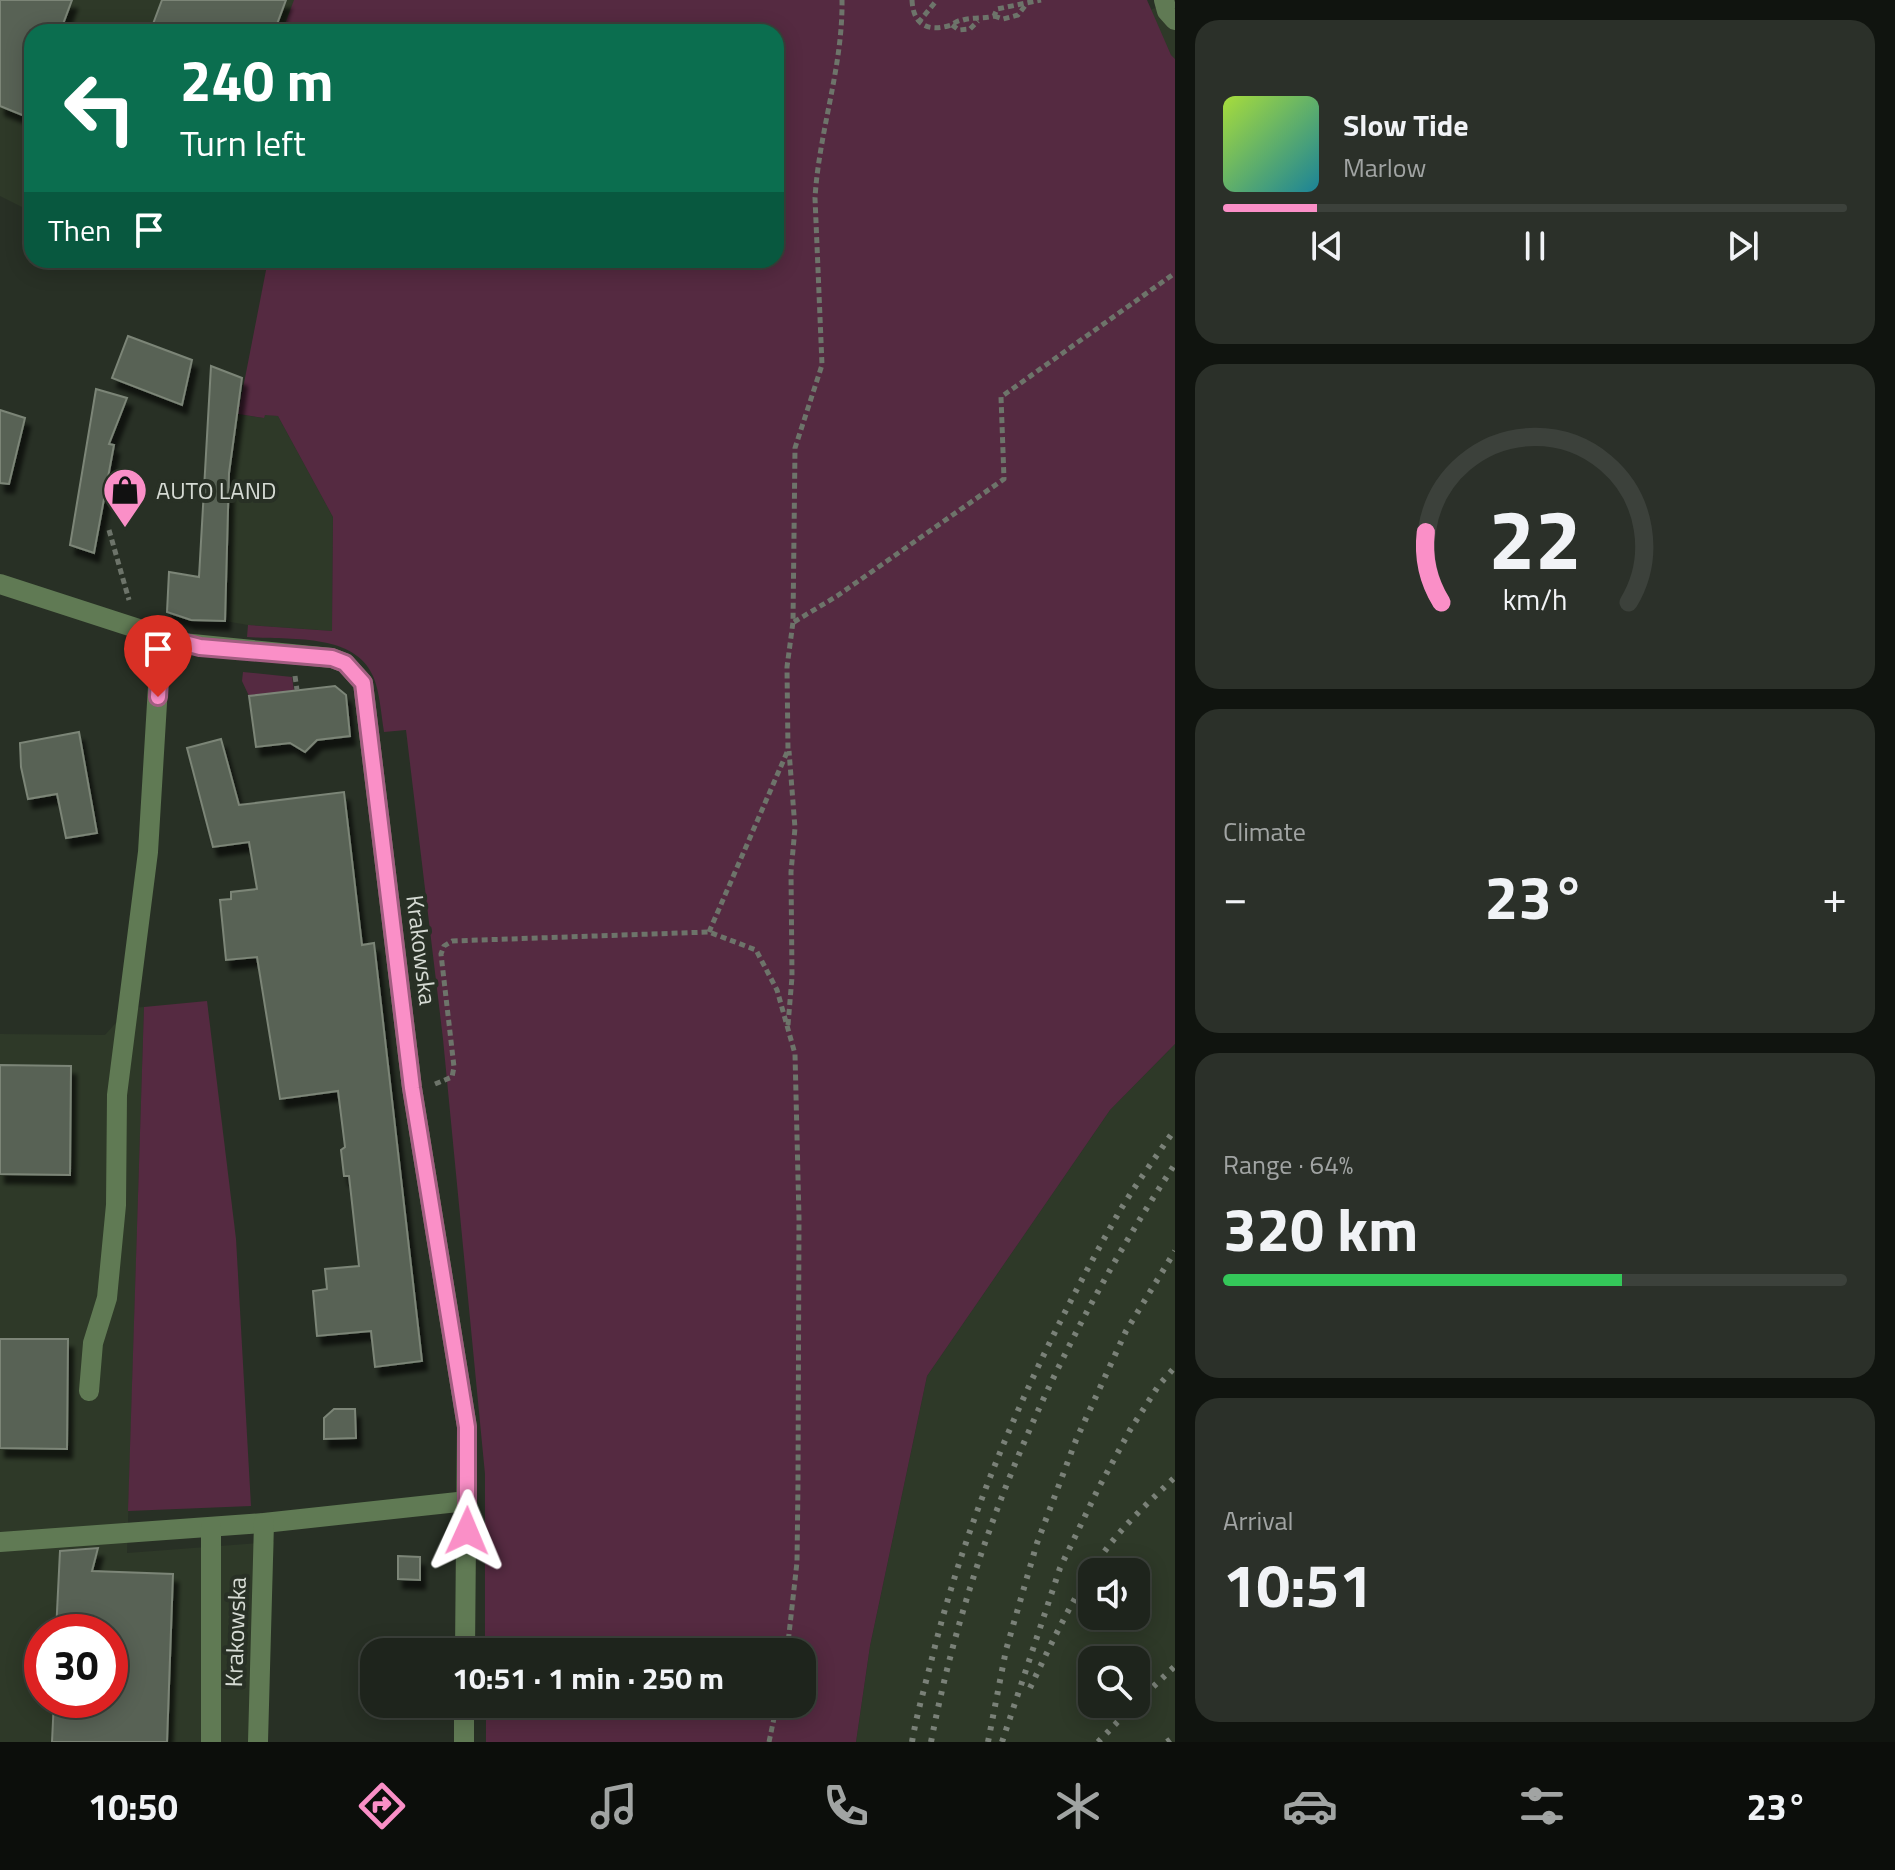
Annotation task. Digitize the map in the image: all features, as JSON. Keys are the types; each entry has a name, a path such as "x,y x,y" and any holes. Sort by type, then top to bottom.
{"street":[{"path":"1164,0 1167,11 1175,20"},
{"name":"Krakowska","path":"0,584 200,647 332,658 345,663 363,683 412,1088 467,1427 465,1638"},
{"path":"89,1391 93,1343 109,1283 116,1205 117,1095 148,852 159,670 166,638"},
{"path":"0,1542 264,1523 467,1501"},
{"name":"Krakowska","path":"258,1742 264,1523"},
{"path":"211,1527 211,1742"},
{"path":"464,1718 464,1742"}],"path":[{"path":"787,1028 792,977 791,872 795,828 788,750 787,667 793,622 795,448 822,365 815,198 843,34 842,0"},
{"path":"912,0 912,16 918,23 933,27 952,25 959,30 970,29 978,20 1018,15 1026,5"},
{"path":"918,23 937,0"},
{"path":"994,16 997,9 1041,0"},
{"path":"793,622 837,596 1004,479 1001,397 1175,273"},
{"path":"109,530 129,599"},
{"path":"709,932 788,750"},
{"path":"412,1088 445,1082 452,1077 454,1067 441,954 444,946 452,941 709,932 756,950 777,990 795,1054 799,1218 797,1562 789,1638"},
{"path":"769,1742 774,1718"}],"shaded area":[{"path":"0,0 338,0 331,24 24,24 24,208 0,196"},
{"path":"294,0 1147,0 1175,59 1175,1044 1110,1110 927,1376 870,1646 856,1742 486,1742 486,1718 816,1718 816,1638 485,1638 485,1474 443,1039 406,730 384,732 373,676 364,662 351,652 318,641 247,637 248,625 332,631 333,517 278,416 265,415 264,418 238,414 266,268 784,268 784,24 285,24"},
{"path":"1175,0 1175,59 1150,10"},
{"path":"238,414 263,418 264,414 278,416 333,517 332,631 225,621 229,493"},
{"path":"243,672 292,677 294,691 249,696 242,681"},
{"path":"207,1001 236,1239 251,1506 128,1511 144,1007"},
{"path":"144,1007 127,1553 274,1542 265,1742 0,1742 0,1034 105,1035 129,1008"},
{"path":"1175,1044 1175,1742 856,1742 870,1646 927,1376 1110,1110"}],"building":[{"path":"0,0 72,0 63,24 24,24 24,116 0,106"},
{"path":"162,0 286,0 277,24 153,24"},
{"path":"128,336 192,360 182,405 112,378"},
{"path":"211,366 242,378 229,473 225,621 191,620 167,612 169,572 199,577"},
{"path":"96,389 127,398 109,444 114,445 94,553 70,545"},
{"path":"0,410 25,418 9,484 0,483"},
{"path":"335,686 346,695 350,736 317,740 305,752 290,743 256,747 249,696"},
{"path":"79,732 97,833 66,838 57,794 28,799 21,767 20,743"},
{"path":"221,739 239,805 344,792 362,945 374,943 422,1361 375,1367 371,1331 317,1336 313,1291 327,1289 325,1269 359,1266 349,1176 344,1176 341,1150 345,1147 338,1091 280,1099 257,957 226,960 220,900 231,899 231,892 257,889 249,842 213,847 187,748"},
{"path":"0,1065 71,1066 70,1175 0,1174"},
{"path":"0,1339 68,1339 67,1449 0,1448"},
{"path":"334,1409 355,1409 356,1438 324,1439 324,1418"},
{"path":"98,1548 92,1571 173,1574 167,1742 52,1742 53,1718 128,1718 128,1614 57,1614 60,1551"},
{"path":"398,1556 420,1557 420,1580 398,1579"}],"railway":[{"path":"912,1742 949,1596 967,1539 1010,1428 1089,1266 1125,1203 1175,1129"},
{"path":"931,1742 948,1665 970,1589 1024,1441 1094,1299 1175,1164"},
{"path":"988,1742 1006,1650 1037,1543 1076,1440 1126,1331 1175,1251"},
{"path":"1002,1742 1060,1568 1130,1430 1159,1385 1175,1367"},
{"path":"1030,1688 1071,1606 1100,1558 1126,1526 1175,1477"},
{"path":"1150,1690 1175,1666"},
{"path":"1098,1742 1121,1718"},
{"path":"1167,1742 1175,1736"}],"place":[{"name":"AUTO LAND","path":"125,529"}],"route":[{"path":"158,697 160,663 166,638 200,647 324,656 345,663 363,683 412,1088 467,1427 467,1531"}]}
